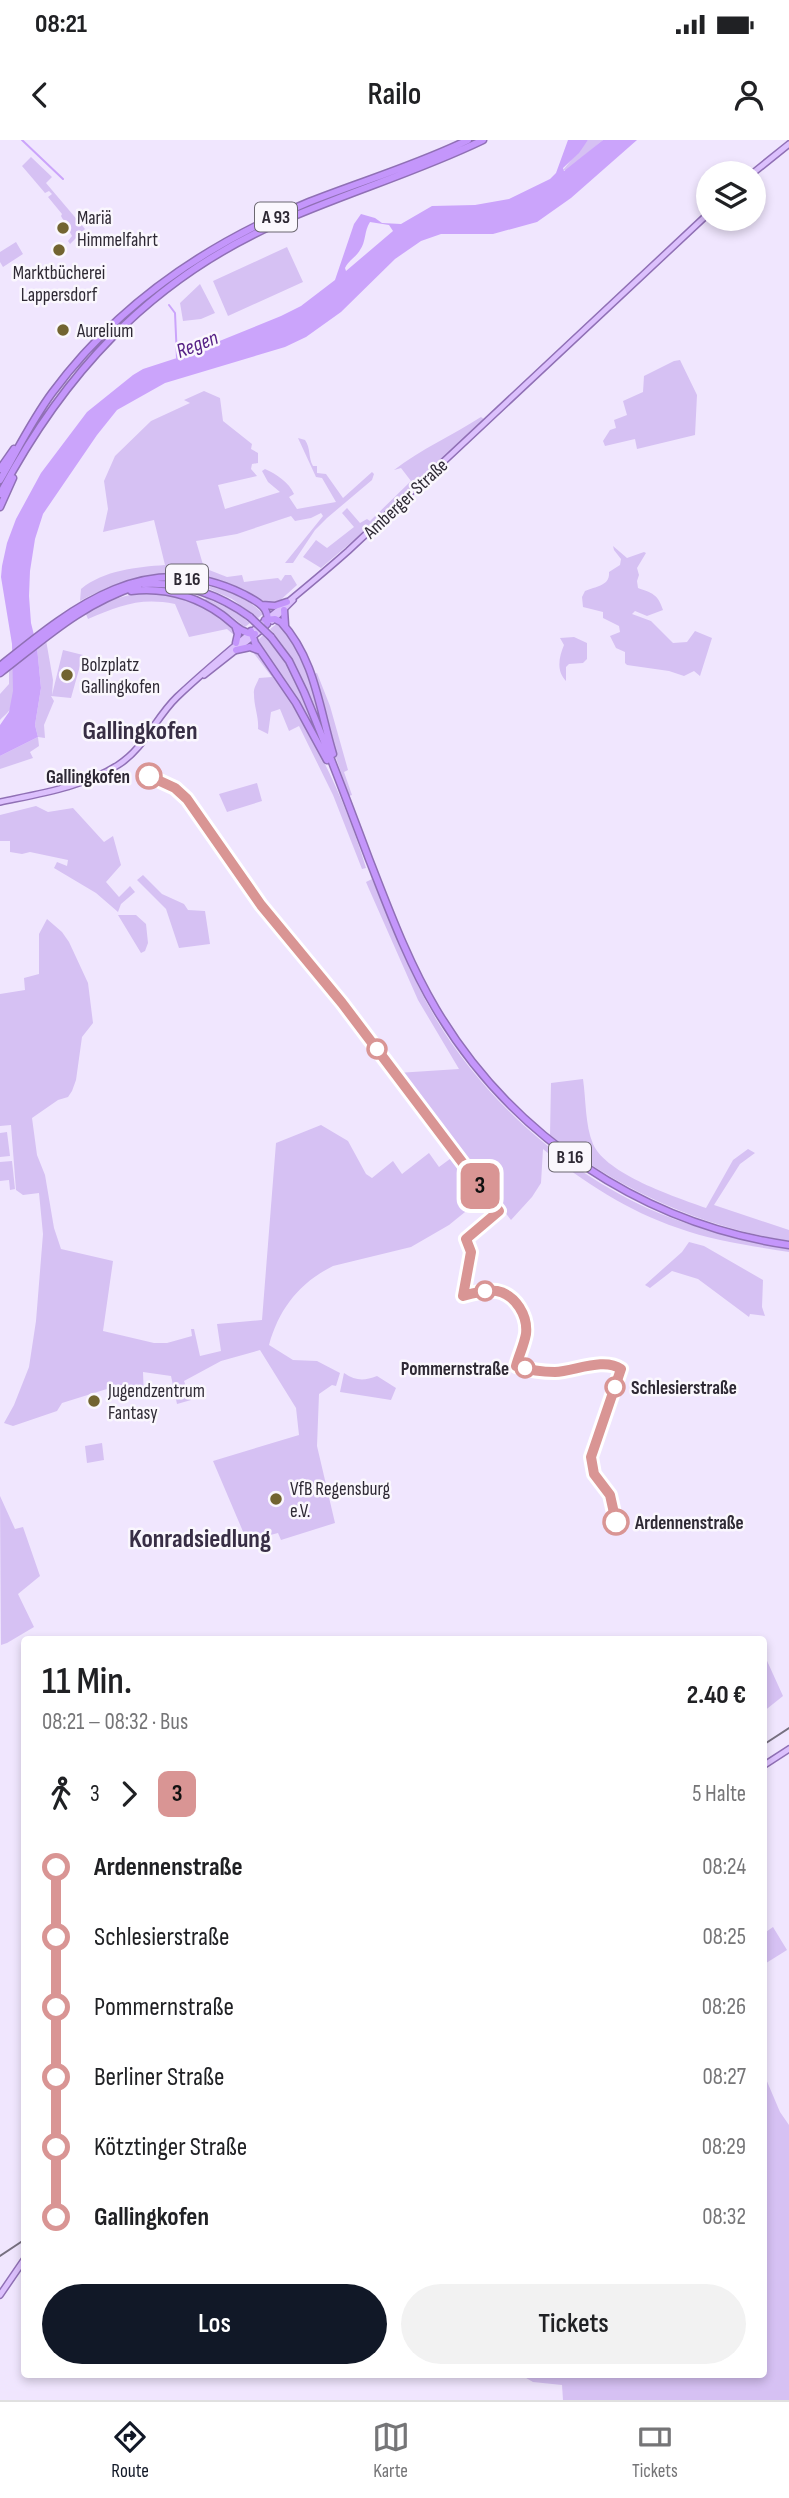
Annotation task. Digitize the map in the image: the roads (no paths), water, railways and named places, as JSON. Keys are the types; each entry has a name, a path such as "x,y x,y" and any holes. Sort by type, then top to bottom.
{"highway":[{"name":"A 93","path":"0,480 51,395 92,345 134,305 183,268 267,220 468,140"},
{"name":"A 93","path":"0,494 60,396 99,349 139,311 187,274 217,254 271,226 429,165 483,140"},
{"path":"0,470 23,440"},
{"path":"0,507 23,453"},
{"name":"B 16","path":"2,668 54,622 111,593 149,580 189,579 226,587 261,604 269,620 288,630 311,670 343,790"},
{"name":"B 16","path":"111,593 139,585 170,584 198,589 228,602 250,617 271,637 298,679 414,968 446,1026 487,1080 536,1129 580,1164 648,1203 714,1229 789,1245"},
{"name":"B 16","path":"111,593 146,590 177,593 210,607 251,634"},
{"path":"261,604 271,606 287,602"},
{"path":"284,610 283,620 288,630"},
{"path":"233,624 238,634 236,647 250,647 260,651"},
{"path":"251,634 301,713 343,790"}],"main road":[{"path":"766,163 789,144"},
{"name":"Amberger Straße","path":"0,802 54,789 116,766 143,742 176,698 202,675 212,671 251,634 284,610 696,225"},
{"name":"Amberger Straße","path":"269,620 287,602 295,598"},
{"path":"767,1763 789,1749"},
{"path":"0,2295 21,2264"}],"waterway":[{"path":"22,140 63,179"},
{"name":"Regen","path":"169,305 175,313 177,358"}],"railway":[{"path":"767,1742 789,1728"},
{"path":"0,2256 21,2242"}],"place":[{"name":"Mariä Himmelfahrt","path":"63,228"},
{"name":"Marktbücherei Lappersdorf","path":"59,250"},
{"name":"Aurelium","path":"63,330"},
{"name":"Bolzplatz Gallingkofen","path":"67,675"},
{"name":"Gallingkofen","path":"149,776"},
{"name":"Pommernstraße","path":"525,1368"},
{"name":"Schlesierstraße","path":"615,1387"},
{"name":"Jugendzentrum Fantasy","path":"94,1401"},
{"name":"VfB Regensburg e.V.","path":"276,1499"},
{"name":"Ardennenstraße","path":"616,1522"}],"district":[{"name":"Gallingkofen","path":"140,730"},
{"name":"Konradsiedlung","path":"200,1538"}]}
